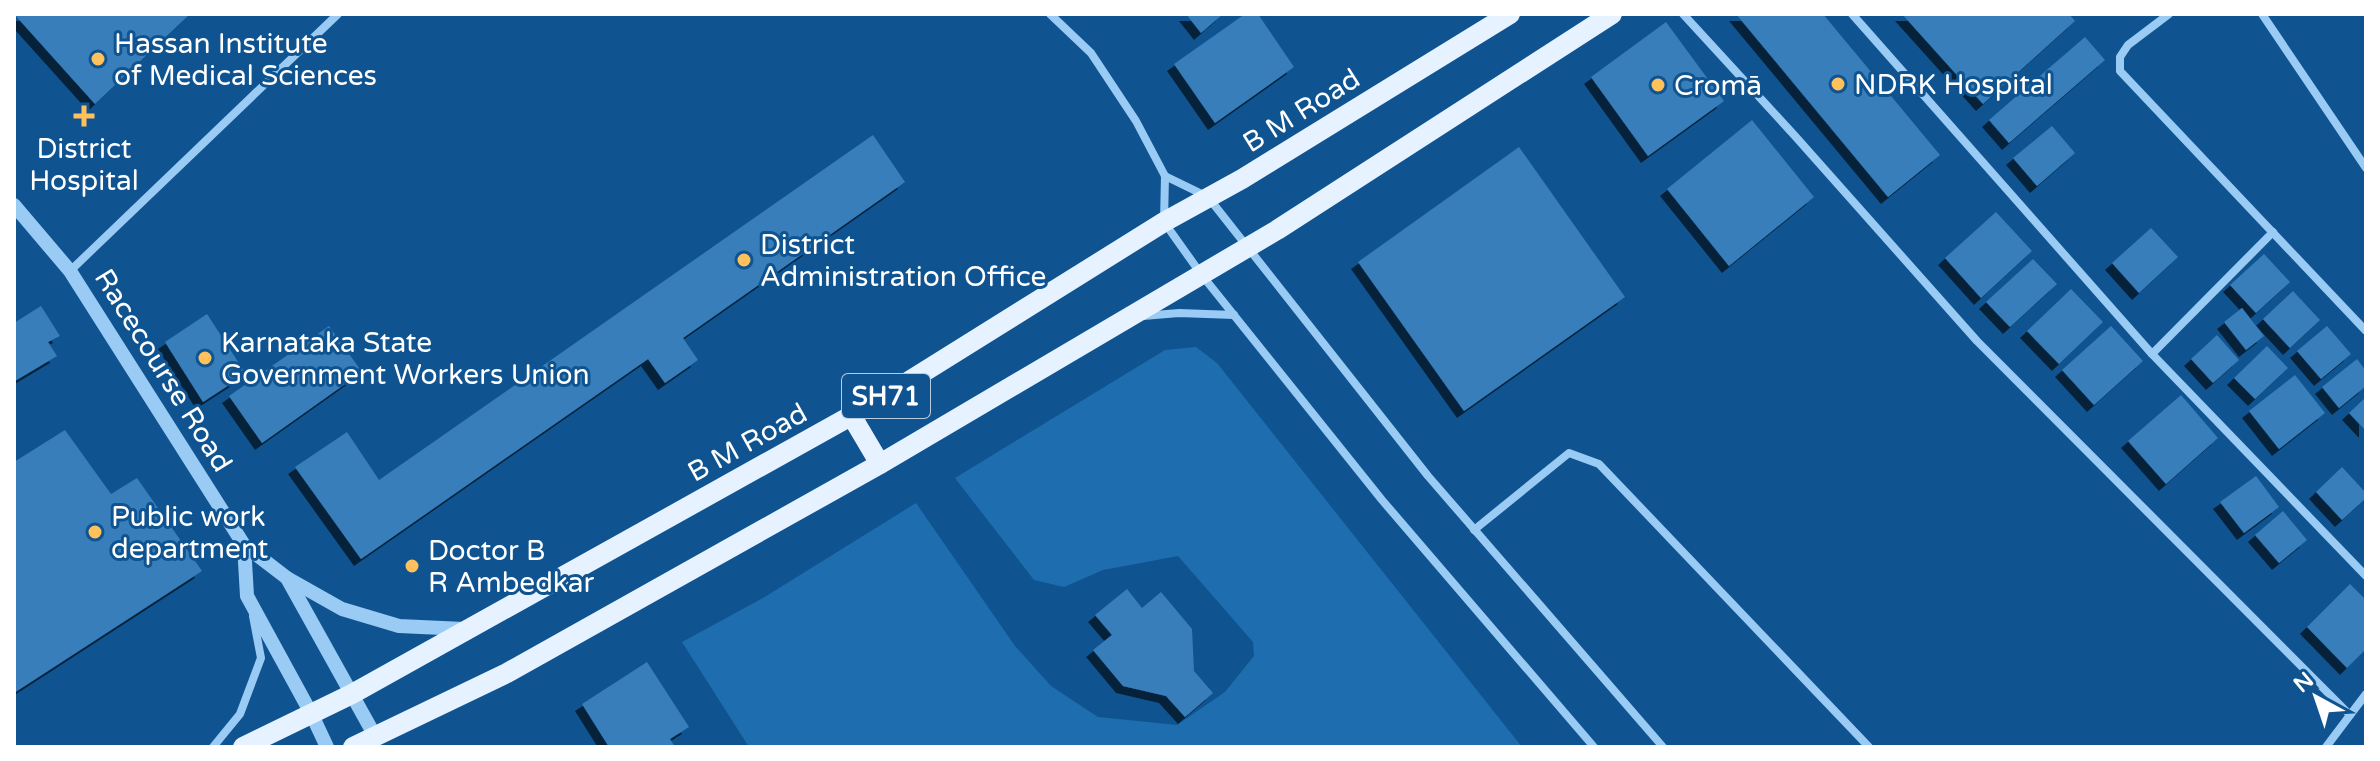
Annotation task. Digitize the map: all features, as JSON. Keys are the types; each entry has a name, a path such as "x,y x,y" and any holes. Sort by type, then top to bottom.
{"main road":[{"name":"B M Road","path":"243,747 352,694 851,415 1510,14"},
{"name":"SH71","path":"353,747 507,673 880,464 1277,230 1612,14"},
{"path":"851,415 880,464"}],"street":[{"path":"70,271 338,14"},
{"path":"1050,14 1091,53 1136,121 1165,176 1164,222 1201,274 1382,500 1594,747"},
{"path":"1683,14 1977,341 2350,715"},
{"path":"1852,14 2152,354 2366,576"},
{"path":"2169,14 2128,45 2120,57 2120,71 2366,331"},
{"path":"2262,14 2366,168"},
{"path":"1165,176 1208,197 1428,476 1663,747"},
{"name":"Racecourse Road","path":"14,205 70,271 244,545 247,596 327,747"},
{"path":"2152,354 2273,232"},
{"path":"1124,319 1155,314 1234,315"},
{"path":"1474,530 1569,453 1599,464 1869,747"},
{"path":"244,545 287,578 342,609 399,626 469,630"},
{"path":"287,578 375,736"},
{"path":"213,747 240,714 261,658 247,596"},
{"path":"2326,747 2366,694"}],"shaded area":[{"path":"1196,347 1217,363 1522,747 749,747 682,642 763,598 916,503 1015,646 1051,686 1098,717 1177,725 1225,692 1254,656 1253,642 1178,556 1103,570 1064,587 1034,580 955,478 1165,350"}],"building":[{"name":"Hassan Institute of Medical Sciences","path":"14,14 190,14 95,104"},
{"path":"1186,14 1223,14 1201,33"},
{"path":"1245,14 1258,14 1294,67 1215,123 1174,64"},
{"name":"NDRK Hospital","path":"1736,14 1823,14 1940,155 1888,197"},
{"path":"1902,14 2069,14 2075,21 1983,104"},
{"path":"1666,22 1724,101 1648,156 1591,77"},
{"path":"2085,37 2105,60 2009,143 1989,120"},
{"path":"1752,120 1814,197 1729,266 1667,189"},
{"path":"2052,126 2075,153 2037,186 2013,158"},
{"name":"District Administration Office","path":"873,135 905,182 683,338 698,360 665,383 648,359 361,559 295,467 347,432 379,480"},
{"path":"1519,147 1625,297 1464,411 1358,262"},
{"path":"1996,212 2032,251 1981,298 1945,258"},
{"path":"2151,228 2178,257 2139,293 2112,263"},
{"path":"2264,254 2290,282 2256,313 2230,285"},
{"path":"2033,259 2057,284 2010,327 1986,302"},
{"path":"2071,289 2103,322 2059,364 2027,331"},
{"path":"2293,291 2320,320 2290,348 2263,319"},
{"path":"41,306 60,336 48,342 57,356 15,381 14,323"},
{"path":"2242,308 2264,336 2246,350 2224,322"},
{"name":"Karnataka State Government Workers Union","path":"207,314 246,374 203,402 165,342"},
{"path":"329,326 362,372 262,443 229,396"},
{"path":"2111,326 2143,361 2094,405 2062,370"},
{"path":"2327,326 2351,354 2321,379 2297,351"},
{"path":"2217,335 2239,360 2213,383 2191,359"},
{"path":"2267,346 2288,368 2255,399 2234,378"},
{"path":"2357,359 2366,371 2366,386 2339,408 2322,387"},
{"path":"2295,375 2325,413 2279,449 2249,411"},
{"path":"2181,395 2218,438 2166,484 2128,441"},
{"path":"2366,397 2366,431 2349,413"},
{"name":"Public work department","path":"65,430 111,494 137,478 202,571 14,693 14,462"},
{"path":"2342,467 2366,493 2366,498 2342,520 2316,492"},
{"path":"2256,476 2279,507 2244,533 2220,502"},
{"path":"2283,511 2307,540 2279,563 2255,535"},
{"path":"2350,584 2366,600 2366,649 2347,668 2307,627"},
{"path":"1127,589 1142,608 1161,592 1192,629 1194,671 1213,693 1185,717 1166,696 1123,686 1093,650 1112,635 1095,615"},
{"path":"647,662 689,727 670,739 675,747 609,747 582,704"}],"place":[{"name":"Hassan Institute of Medical Sciences","path":"98,59"},
{"name":"NDRK Hospital","path":"1838,84"},
{"name":"Cromā","path":"1658,85"},
{"name":"District Hospital","path":"84,116"},
{"name":"District Administration Office","path":"744,260"},
{"name":"Karnataka State Government Workers Union","path":"205,358"},
{"name":"Public work department","path":"95,532"},
{"name":"Doctor B R Ambedkar","path":"412,566"}]}
